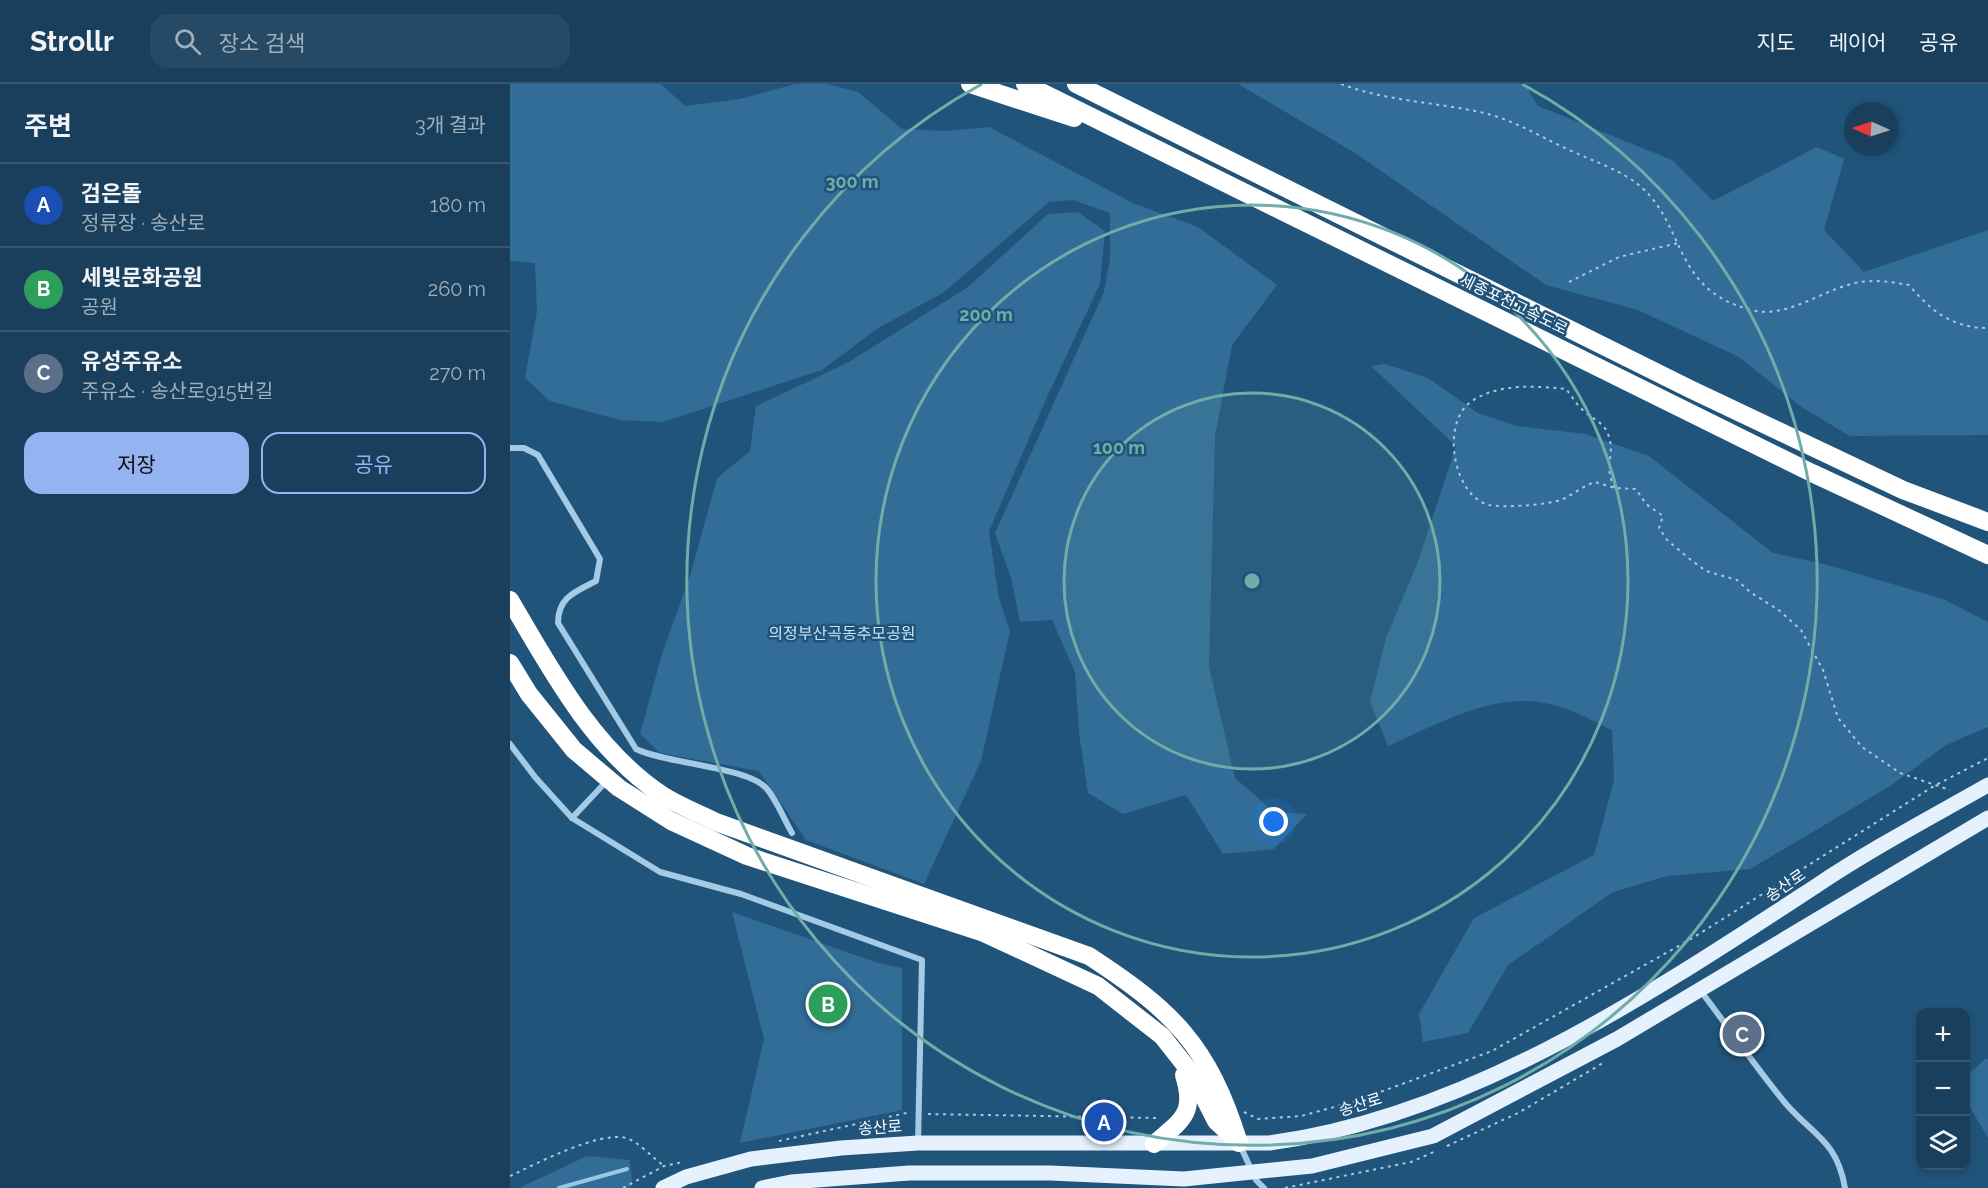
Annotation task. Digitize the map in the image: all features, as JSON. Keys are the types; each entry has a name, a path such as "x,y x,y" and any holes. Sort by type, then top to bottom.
{"highway":[{"path":"970,84 1132,136"},
{"name":"세종포천고속도로","path":"1025,84 1812,473 1988,555"},
{"name":"세종포천고속도로","path":"1076,84 1690,389 1903,490 1988,522"},
{"path":"510,600 558,682 615,755 662,795 716,822 1089,956 1136,987 1167,1012 1201,1052 1230,1115 1239,1143"},
{"path":"510,663 529,694 574,750 619,788 671,821 747,856 984,933 1098,986 1167,1042 1192,1074 1216,1121 1239,1143"},
{"path":"1154,1144 1187,1112 1191,1096 1184,1073 1167,1042"}],"main road":[{"name":"송산로","path":"663,1188 686,1177 751,1159 918,1143 1269,1143 1311,1138 1425,1102 1498,1074 1675,978 1817,885 1988,785"},
{"path":"762,1188 791,1182 909,1173 1050,1173 1185,1179 1312,1166 1433,1136 1617,1039 1988,818"}],"street":[{"path":"510,448 524,448 538,455 600,559 596,581 566,596 558,610 558,623 636,749 653,757 749,776 767,788 792,833"},
{"path":"510,744 572,818 660,872 741,894 922,960 918,1143"},
{"path":"630,757 636,749"},
{"path":"572,818 603,785"},
{"path":"1700,989 1787,1105 1829,1144 1842,1171 1845,1188"},
{"path":"1239,1143 1252,1172 1264,1188"}],"path":[{"path":"1341,84 1383,96 1510,120 1636,183 1644,193 1652,197 1678,243 1688,267 1701,285 1727,301 1752,310 1782,310 1855,283 1887,282 1909,285 1929,308 1946,319 1988,328"},
{"path":"1569,282 1619,257 1678,243"},
{"path":"1615,488 1608,472 1610,442 1608,434 1594,416 1584,412 1566,389 1532,387 1496,391 1470,402 1459,414 1454,430 1455,455 1465,483 1480,501 1496,506 1554,501 1595,482 1615,488 1636,489 1646,504 1663,516 1659,528 1666,540 1706,571 1737,580 1795,624 1812,647 1830,688 1838,718 1869,753 1891,768 1934,786 1971,795"},
{"path":"1230,1115 1243,1111 1258,1119 1301,1116 1353,1102 1492,1051 1691,939 1934,786 1988,758"},
{"path":"774,1142 919,1111 936,1116 1164,1118 1179,1121"},
{"path":"510,1176 560,1153 605,1139 627,1138 664,1166"},
{"path":"623,1188 664,1166 693,1160"}],"green space":[{"path":"510,84 661,84 685,106 740,99 795,84 827,84 858,92 902,129 947,131 989,127 1133,203 1198,227 1277,285 1232,345 1215,436 1209,667 1235,778 1274,812 1307,814 1274,849 1223,854 1186,795 1123,814 1088,793 1079,733 1075,672 1052,620 1020,622 1011,578 995,533 1104,292 1110,259 1110,213 1073,200 1049,202 943,293 878,328 822,370 663,422 620,420 550,401 525,378 537,311 535,263 510,261"},
{"path":"1238,84 1525,84 1538,106 1672,160 1713,201 1817,147 1844,159 1824,230 1864,272 1988,230 1988,435 1850,436 1800,406 1739,357 1638,310 1546,285 1355,153"},
{"name":"의정부산곡동추모공원","path":"1078,212 1105,231 1100,284 1047,397 989,531 999,599 1010,631 981,761 924,884 806,840 759,771 660,753 640,734 662,654 690,576 717,478 750,451 756,406 849,362 968,287 1048,214"},
{"path":"1385,364 1428,378 1478,413 1517,426 1585,434 1649,456 1773,553 1828,565 1943,599 1988,622 1988,727 1946,745 1890,786 1750,869 1667,876 1613,892 1508,965 1468,1033 1423,1042 1419,1014 1474,918 1594,855 1614,780 1612,730 1557,706 1535,702 1513,702 1470,711 1388,746 1370,702 1386,638 1419,559 1456,446 1371,366"},
{"path":"732,912 878,963 902,968 902,1110 740,1143 764,1039"},
{"path":"1985,1059 1988,1059 1988,1138 1970,1107 1970,1073"},
{"path":"587,1156 630,1160 632,1183 629,1188 519,1188"}],"waterway":[{"path":"559,1188 627,1169"}],"place":[{"name":"세빛문화공원","path":"828,1004"},
{"name":"유성주유소","path":"1742,1034"},
{"name":"검은돌","path":"1104,1122"}]}
